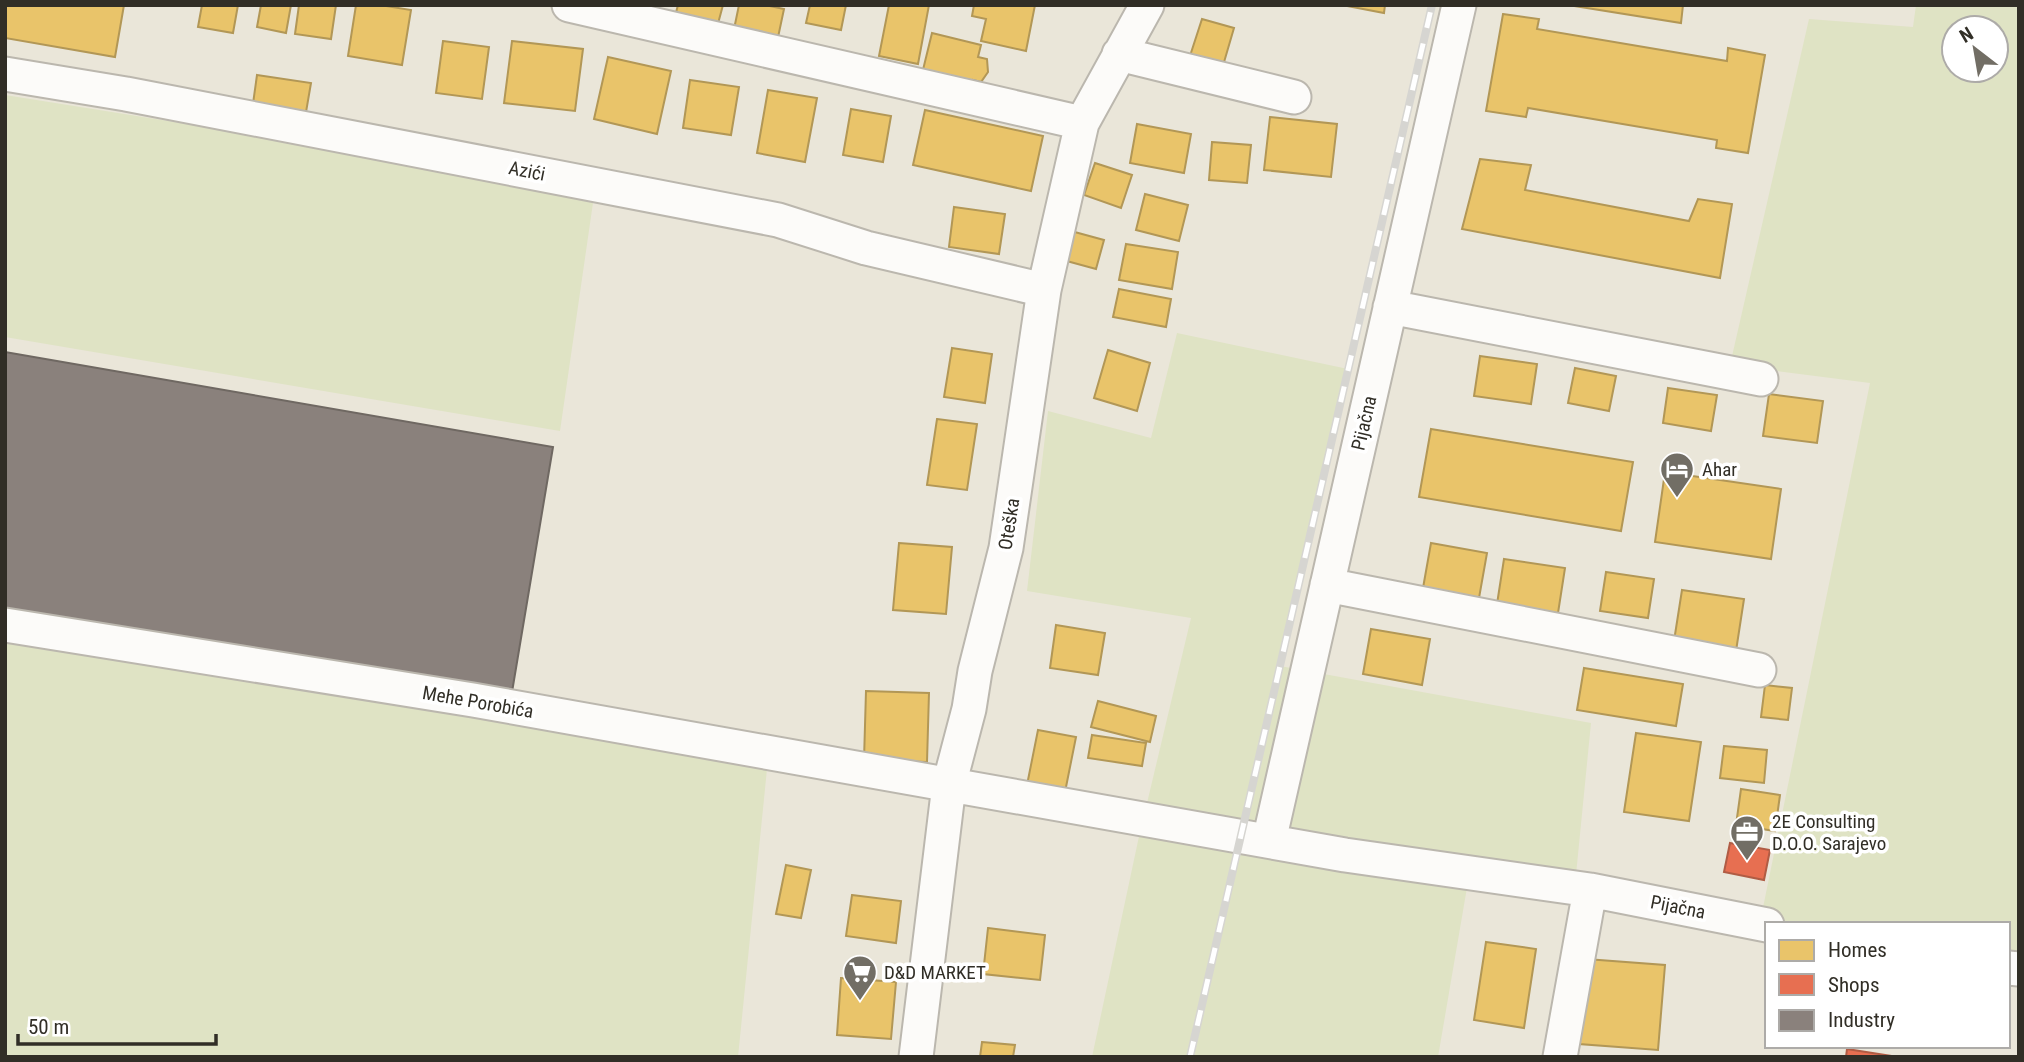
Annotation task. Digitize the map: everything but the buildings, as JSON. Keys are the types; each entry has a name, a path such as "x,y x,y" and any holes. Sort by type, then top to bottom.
{"street":[{"path":"569,5 1082,122"},
{"name":"Oteška","path":"916,1057 949,785 970,709 975,671 1006,548 1044,290 1082,122 1147,5"},
{"name":"Pijačna","path":"1269,841 1460,5"},
{"path":"1119,54 1293,97"},
{"name":"Azići","path":"5,74 126,94 778,220 866,248 1044,290"},
{"path":"1390,307 1761,379"},
{"path":"1327,586 1759,670"},
{"name":"Mehe Porobića","path":"5,625 473,700 949,785"},
{"name":"Pijačna","path":"949,785 1345,855 1590,891 1765,925"},
{"path":"1560,1057 1590,891"}],"green space":[{"path":"1916,5 2019,5 2019,968 2010,966 2010,922 1765,922 1765,926 1758,932 1870,383 1730,365 1809,19 1913,27"},
{"path":"5,95 595,189 560,431 5,337"},
{"path":"1177,333 1348,369 1280,666 1591,723 1574,895 1470,870 1438,1057 1092,1057 1138,841 1191,618 1027,591 1048,411 1151,438"},
{"path":"5,629 767,769 738,1057 5,1057"}],"railway":[{"path":"1190,1057 1432,5"}],"place":[{"name":"Ahar","path":"1677,499"},
{"name":"2E Consulting D.O.O. Sarajevo","path":"1747,862"},
{"name":"D&D MARKET","path":"860,1002"}]}
